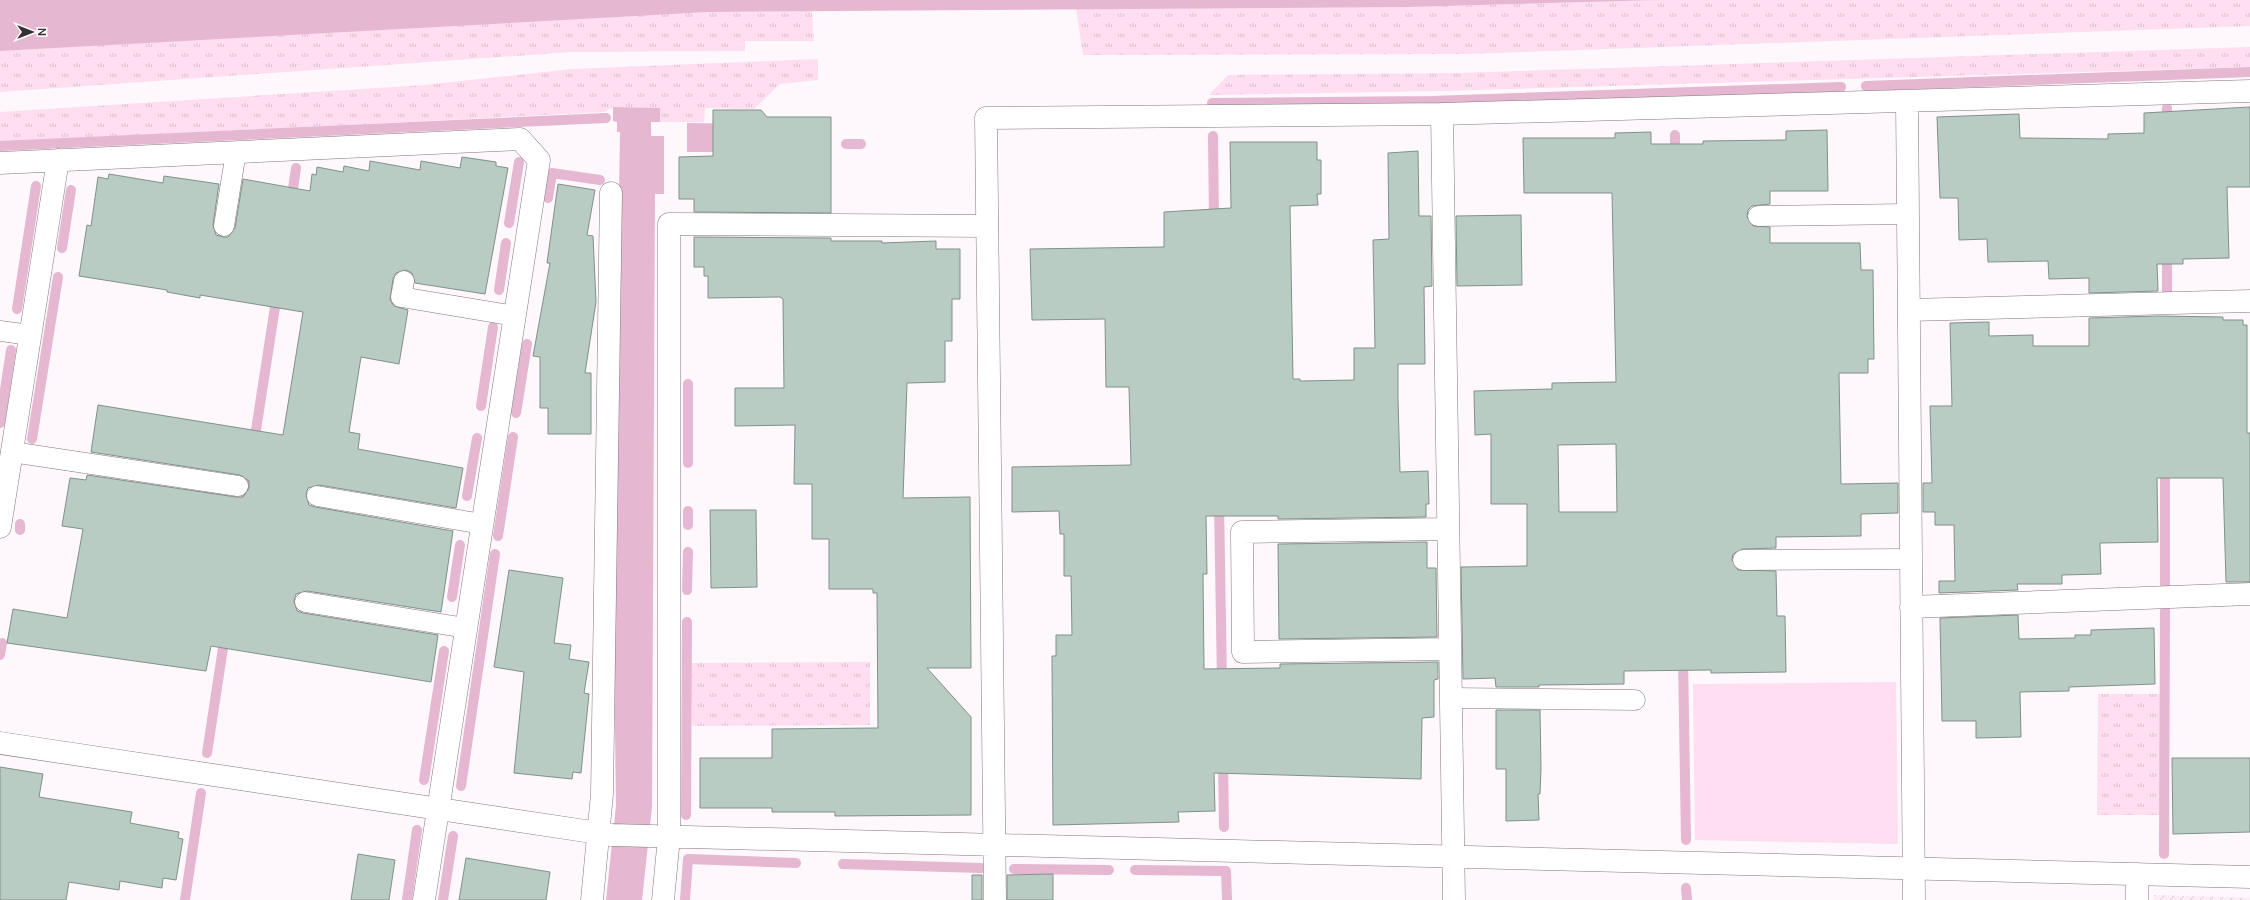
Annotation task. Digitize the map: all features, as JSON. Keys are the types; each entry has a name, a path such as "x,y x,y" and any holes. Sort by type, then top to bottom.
{"street":[{"path":"995,900 986,118 1442,114 2250,91"},
{"path":"1907,101 1914,900"},
{"path":"1442,114 1454,900"},
{"path":"0,163 520,139 539,160 424,900"},
{"path":"0,527 58,160"},
{"path":"592,900 605,834 602,794 611,194"},
{"path":"663,900 660,837 669,224 987,226"},
{"path":"1909,310 2250,301"},
{"path":"1448,528 1242,532 1243,652 1450,649"},
{"path":"1911,607 2250,594"},
{"path":"0,743 605,834 660,837 2250,877"},
{"path":"2137,874 2138,900"}],"lane":[{"path":"224,226 236,152"},
{"path":"1758,216 1907,214"},
{"path":"404,281 401,297 514,316"},
{"path":"0,331 30,335"},
{"path":"12,452 238,486"},
{"path":"316,496 482,524"},
{"path":"1743,560 1910,559"},
{"path":"305,602 466,628"},
{"path":"1451,698 1635,700"}],"shaded area":[{"path":"0,0 1659,0 1409,7 708,12 0,51"},
{"path":"613,107 660,108 660,122 651,122 651,136 664,136 664,194 655,194 652,807 642,900 606,900 616,806 613,578 620,132 617,132 617,122 613,121"},
{"path":"687,123 754,124 738,152 687,152"},
{"path":"2154,895 2250,898 2250,900 2154,900"}],"green space":[{"path":"1659,0 2250,0 2250,26 1467,54 1083,55 1076,8 1409,7"},
{"path":"812,11 814,41 745,41 745,51 572,52 0,92 0,51 551,19 708,12"},
{"path":"2250,47 2250,67 1441,91 1209,95 1228,75 1459,73"},
{"path":"818,59 818,80 780,84 754,109 705,108 704,122 660,122 660,108 613,107 604,112 0,142 0,112 424,85 572,69"},
{"path":"870,662 870,725 692,726 691,663"},
{"path":"1896,682 1898,844 1695,840 1693,684"},
{"path":"2098,694 2162,694 2161,815 2097,815"}],"building":[{"path":"2250,107 2250,187 2227,187 2229,258 2183,259 2183,264 2157,264 2158,291 2089,293 2089,278 2049,279 2048,261 1988,262 1987,239 1959,240 1958,198 1940,198 1937,117 2019,114 2020,138 2108,139 2108,134 2144,133 2144,113"},
{"path":"713,110 761,110 767,117 831,117 831,213 694,212 694,199 679,199 679,157 713,156"},
{"path":"1827,130 1828,191 1770,191 1770,204 1752,206 1748,210 1747,217 1753,226 1770,227 1770,243 1860,243 1861,270 1873,270 1874,359 1868,359 1868,373 1839,373 1841,484 1898,483 1898,513 1861,514 1861,536 1776,537 1776,548 1743,549 1733,554 1732,560 1738,570 1776,571 1777,616 1785,616 1786,672 1711,673 1711,670 1624,671 1624,684 1539,685 1539,687 1496,687 1495,678 1463,679 1461,567 1527,566 1527,504 1491,504 1491,434 1475,435 1474,391 1552,389 1552,383 1616,382 1612,193 1524,193 1523,138 1615,138 1615,133 1651,132 1651,144 1703,144 1703,141 1786,140 1786,131","holes":["1616,444 1617,512 1559,512 1558,445"]},
{"path":"1230,142 1317,142 1317,160 1321,160 1321,194 1317,194 1318,205 1290,206 1293,379 1300,379 1300,381 1354,380 1354,348 1375,348 1373,240 1389,239 1388,153 1418,151 1419,216 1431,216 1432,286 1424,287 1425,364 1398,364 1398,399 1400,472 1428,471 1429,504 1426,504 1426,517 1278,519 1278,516 1206,516 1207,574 1203,574 1204,669 1280,668 1280,664 1438,662 1438,679 1434,680 1434,717 1422,718 1421,779 1214,773 1215,811 1178,812 1179,822 1053,825 1052,656 1056,656 1056,635 1072,635 1071,576 1064,576 1064,534 1060,534 1059,511 1012,512 1012,467 1131,465 1129,387 1106,387 1105,319 1032,320 1030,249 1164,247 1164,212 1231,208"},
{"path":"462,157 496,162 496,166 508,168 485,294 415,283 412,273 406,270 396,273 393,279 390,300 394,306 408,310 399,364 361,357 349,432 360,434 358,449 463,468 456,508 319,485 308,488 306,494 309,505 315,507 453,531 441,612 307,591 296,594 294,601 297,611 303,613 438,635 431,682 211,646 206,671 7,643 13,609 67,618 83,529 62,526 70,478 86,480 87,475 236,497 243,497 249,488 249,481 240,475 91,452 98,405 283,435 303,312 200,295 200,298 167,292 167,290 79,276 87,225 91,226 98,177 108,179 109,174 163,183 164,176 219,184 213,225 216,235 228,237 235,228 243,179 310,191 312,174 316,175 317,167 343,172 344,166 369,171 370,161 420,170 421,161 460,168"},
{"path":"558,184 595,190 587,235 593,236 596,302 585,373 591,373 591,434 548,434 548,408 540,408 540,357 533,356 550,263 547,263"},
{"path":"1521,215 1522,285 1457,286 1456,216"},
{"path":"694,237 831,238 831,241 882,241 882,243 936,241 936,249 960,249 960,299 952,299 952,341 945,341 945,382 907,383 903,498 970,497 971,668 927,668 971,717 971,815 835,816 835,812 772,812 772,808 700,808 700,758 772,758 772,729 878,728 877,593 873,593 873,589 829,589 829,539 812,539 812,484 794,484 795,425 735,426 735,388 784,388 783,299 780,297 708,298 708,276 704,276 704,267 694,267"},
{"path":"2158,316 2223,317 2223,320 2243,320 2243,325 2247,325 2247,433 2250,433 2250,582 2226,582 2223,478 2157,478 2158,542 2100,543 2101,574 2062,575 2062,584 2017,584 2018,590 1939,593 1939,581 1955,581 1954,525 1935,525 1935,512 1923,512 1923,483 1932,483 1930,406 1952,406 1950,323 1989,322 1989,336 2033,335 2033,346 2089,346 2089,318"},
{"path":"710,510 756,510 757,587 711,588"},
{"path":"1427,542 1427,568 1436,568 1437,637 1279,639 1278,544"},
{"path":"509,570 563,578 554,643 571,645 569,659 589,662 584,693 589,694 581,773 573,772 572,779 514,773 524,672 494,667"},
{"path":"2018,615 2019,639 2075,638 2075,635 2091,635 2091,630 2154,628 2155,684 2069,687 2069,691 2020,692 2021,737 1976,738 1976,721 1942,721 1940,618"},
{"path":"1496,710 1540,710 1541,768 1540,794 1538,794 1539,820 1506,821 1506,769 1496,769"},
{"path":"2172,758 2250,758 2250,832 2173,834"},
{"path":"0,767 43,774 39,797 132,812 130,823 179,832 178,838 183,839 176,880 163,878 162,888 120,881 119,890 69,882 66,900 0,900"},
{"path":"358,854 395,860 389,900 351,900"},
{"path":"466,858 550,872 546,900 459,900"},
{"path":"1053,874 1053,900 1007,900 1007,875"},
{"path":"972,875 982,875 982,900 972,900"}],"waterway":[{"path":"1866,86 2250,72"},
{"path":"1212,103 1431,101 1841,87"},
{"path":"2167,108 2167,125"},
{"path":"0,146 606,118"},
{"path":"1675,135 1675,156"},
{"path":"1213,136 1214,222"},
{"path":"846,144 861,144"},
{"path":"509,223 519,162"},
{"path":"291,202 296,168"},
{"path":"548,198 552,173 600,180"},
{"path":"17,309 36,186"},
{"path":"62,248 71,190"},
{"path":"499,290 506,243"},
{"path":"2167,251 2167,291"},
{"path":"32,439 58,277"},
{"path":"254,443 277,294"},
{"path":"481,406 493,327"},
{"path":"516,413 527,344"},
{"path":"0,423 11,350"},
{"path":"688,384 688,463"},
{"path":"498,536 513,437"},
{"path":"467,496 477,438"},
{"path":"2165,464 2165,586"},
{"path":"245,504 250,469"},
{"path":"1219,502 1222,682"},
{"path":"688,511 688,525"},
{"path":"20,524 20,530"},
{"path":"452,597 460,545"},
{"path":"687,590 688,552"},
{"path":"461,786 495,554"},
{"path":"2164,854 2165,611"},
{"path":"686,815 687,622"},
{"path":"207,753 225,635"},
{"path":"0,655 2,643"},
{"path":"424,780 444,651"},
{"path":"1683,658 1686,840"},
{"path":"1223,760 1224,827"},
{"path":"185,900 201,793"},
{"path":"407,900 417,830"},
{"path":"443,900 453,836"},
{"path":"685,900 688,859 796,863"},
{"path":"843,864 981,868"},
{"path":"1014,869 1109,870"},
{"path":"1135,870 1226,871 1227,900"},
{"path":"1686,888 1687,900"}]}
